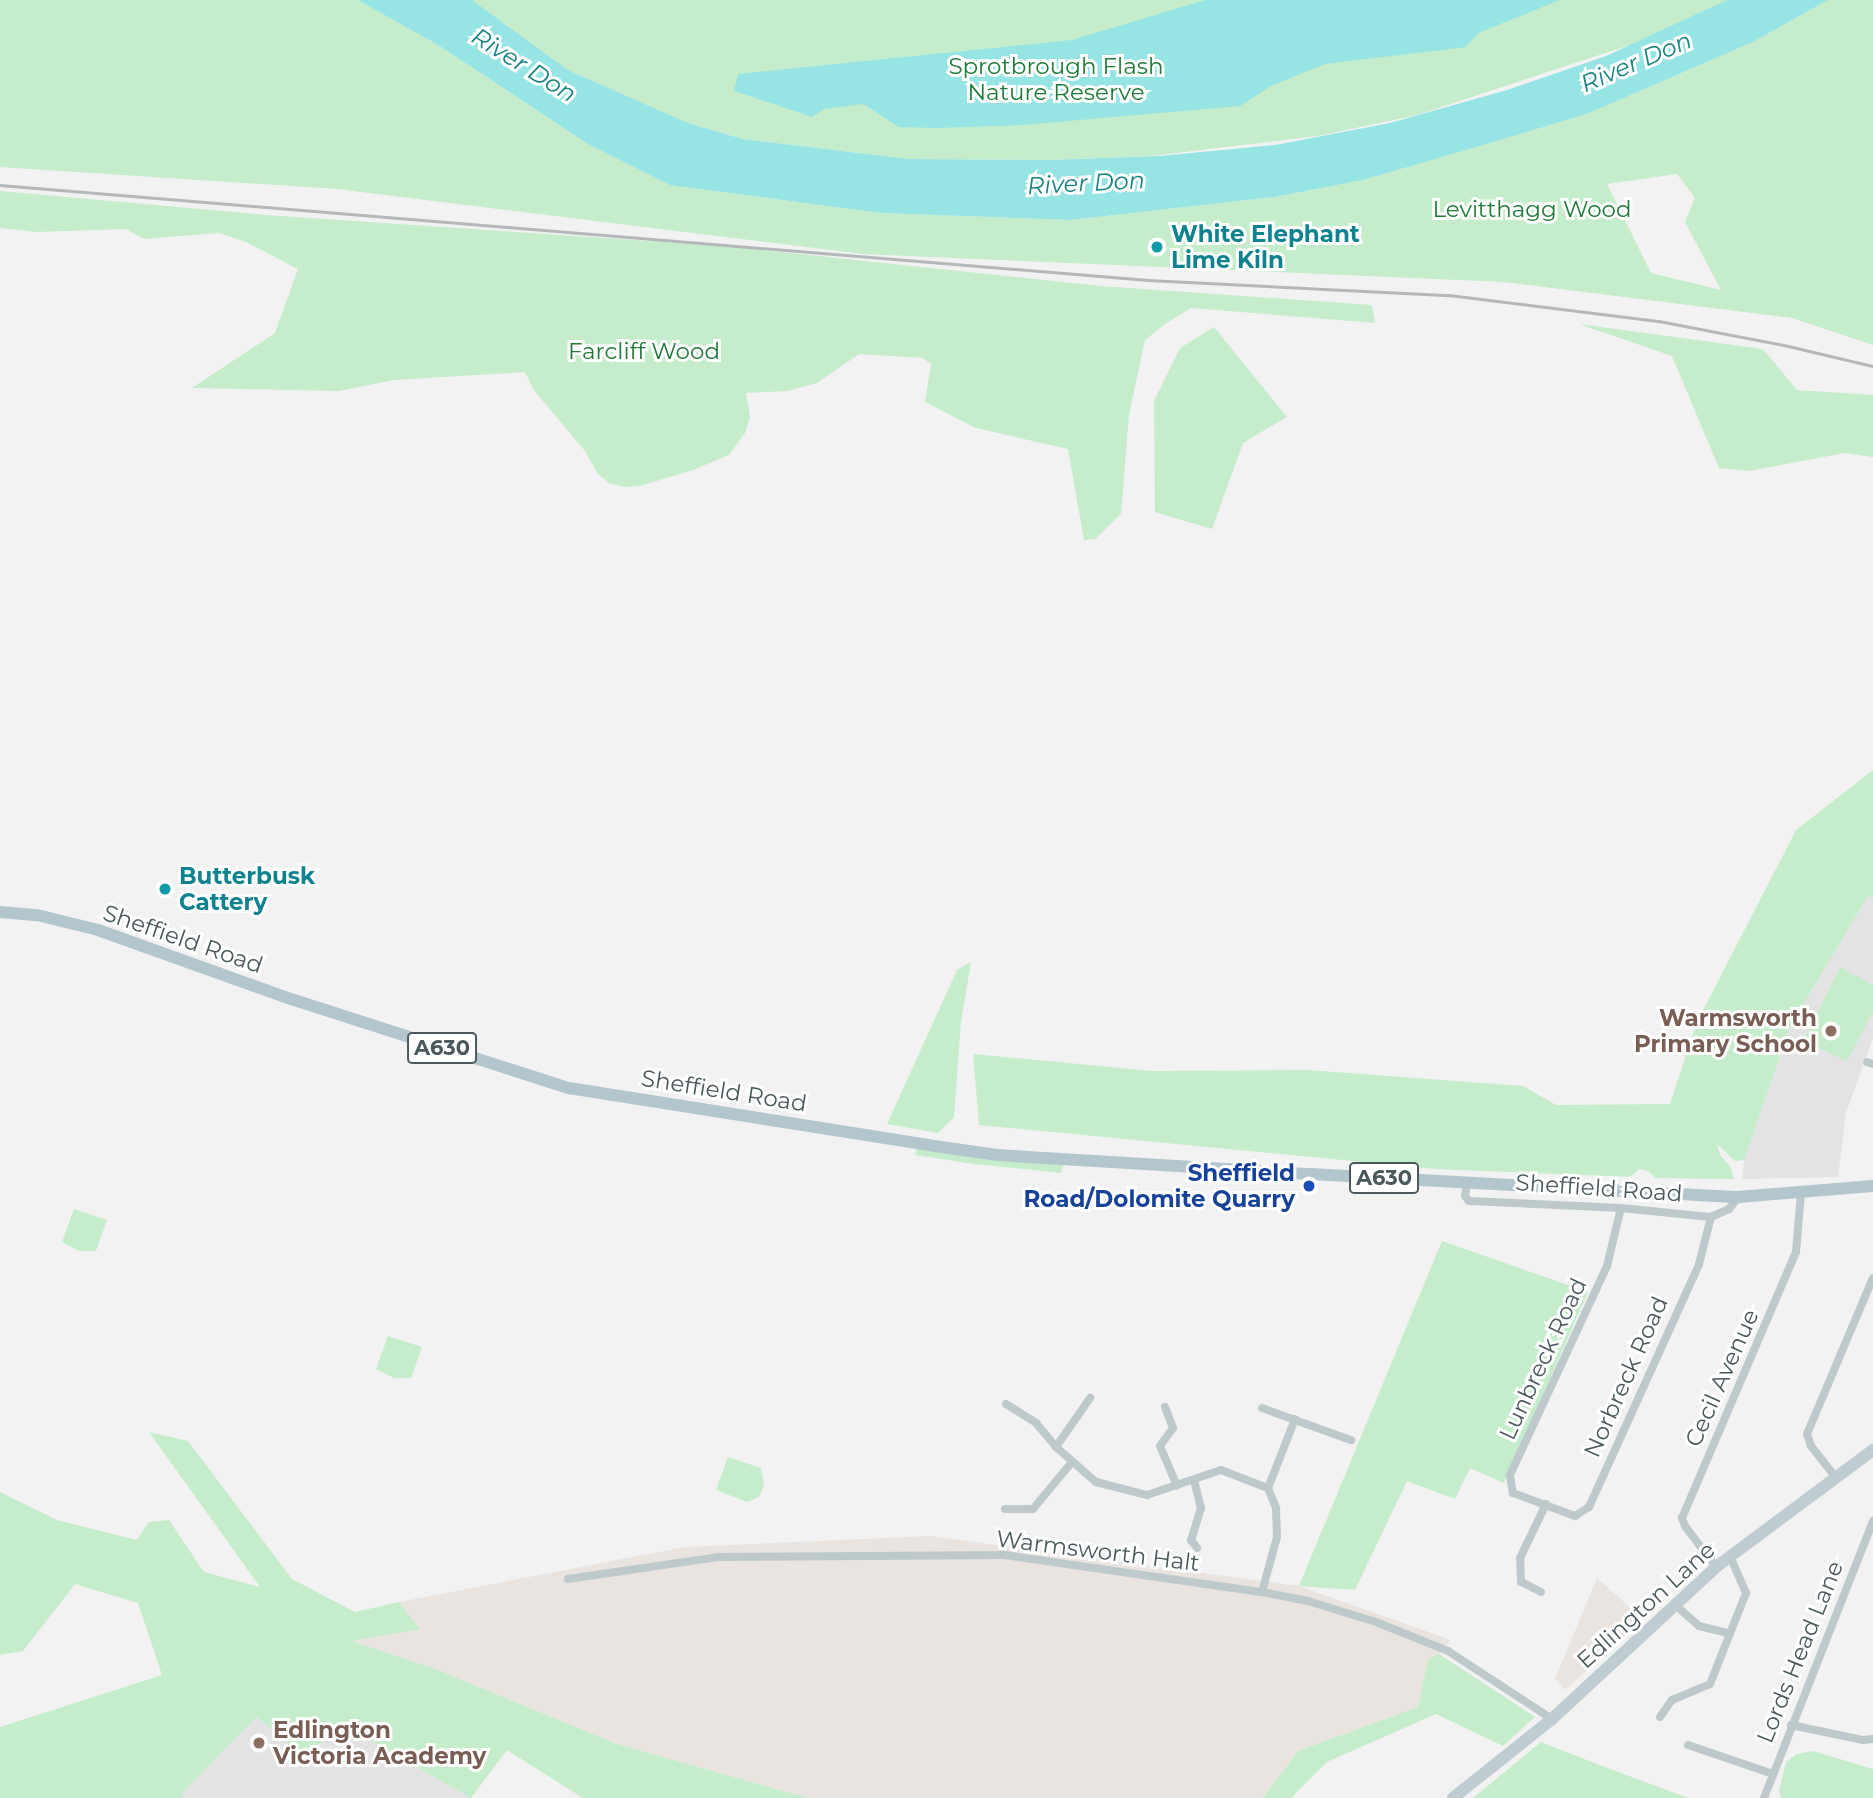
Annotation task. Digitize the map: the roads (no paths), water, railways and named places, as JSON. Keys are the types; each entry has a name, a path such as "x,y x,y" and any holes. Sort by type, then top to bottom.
{"main road":[{"name":"Sheffield Road","path":"0,912 37,915 98,930 291,999 569,1088 997,1155 1738,1197 1801,1194 1873,1186"},
{"name":"Edlington Lane","path":"1453,1798 1552,1719 1716,1567 1871,1455"}],"street":[{"name":"Sheffield Road","path":"1467,1183 1465,1196 1469,1201 1621,1208 1711,1217 1729,1209 1738,1197"},
{"name":"Cecil Avenue","path":"1716,1567 1682,1518 1796,1252 1801,1194"},
{"name":"Lunbreck Road","path":"1546,1504 1513,1493 1510,1475 1607,1266 1621,1208"},
{"name":"Norbreck Road","path":"1546,1504 1575,1516 1589,1507 1699,1264 1711,1217"},
{"path":"1837,1479 1811,1446 1807,1434 1873,1278"},
{"path":"1056,1447 1090,1398"},
{"path":"1006,1404 1037,1423 1056,1447 1096,1482 1147,1495 1221,1471 1268,1488"},
{"path":"1165,1407 1173,1428 1160,1446 1177,1486"},
{"path":"1262,1408 1351,1440"},
{"path":"1262,1592 1277,1536 1276,1508 1268,1488 1295,1419"},
{"path":"1005,1508 1033,1509 1072,1462"},
{"path":"1191,1540 1200,1508 1194,1480"},
{"path":"1541,1592 1521,1582 1520,1558 1546,1504"},
{"name":"Lords Head Lane","path":"1763,1798 1873,1521"},
{"path":"1179,1538 1191,1540 1197,1548"},
{"name":"Warmsworth Halt","path":"568,1579 719,1557 1004,1555 1262,1592 1331,1608 1448,1651 1552,1719"},
{"path":"1660,1717 1672,1700 1710,1684 1746,1593 1730,1556"},
{"path":"1675,1605 1699,1626 1730,1634"},
{"path":"1791,1725 1863,1740 1873,1739"},
{"path":"1688,1745 1773,1774"}],"water":[{"name":"River Don","path":"358,0 472,0 568,70 688,123 743,139 908,159 1049,160 1159,156 1275,145 1390,123 1507,90 1606,56 1727,0 1828,0 1753,42 1587,114 1363,180 1275,197 1070,220 881,213 670,185 588,144 438,45"},
{"path":"1205,0 1560,0 1478,33 1466,47 1325,64 1271,86 1240,106 1022,125 899,127 863,104 824,109 812,117 734,91 738,74 1072,40"}],"railway":[{"path":"0,185 1148,280 1449,295 1659,321 1784,345 1873,366"}],"place":[{"name":"White Elephant Lime Kiln","path":"1157,247"},
{"name":"Butterbusk Cattery","path":"165,889"},
{"name":"Warmsworth Primary School","path":"1831,1031"},
{"name":"Sheffield Road/Dolomite Quarry","path":"1309,1186"},
{"name":"Edlington Victoria Academy","path":"259,1743"}],"park label":[{"name":"Sprotbrough Flash Nature Reserve","path":"1056,79"},
{"name":"Levitthagg Wood","path":"1532,209"},
{"name":"Farcliff Wood","path":"644,351"}]}
